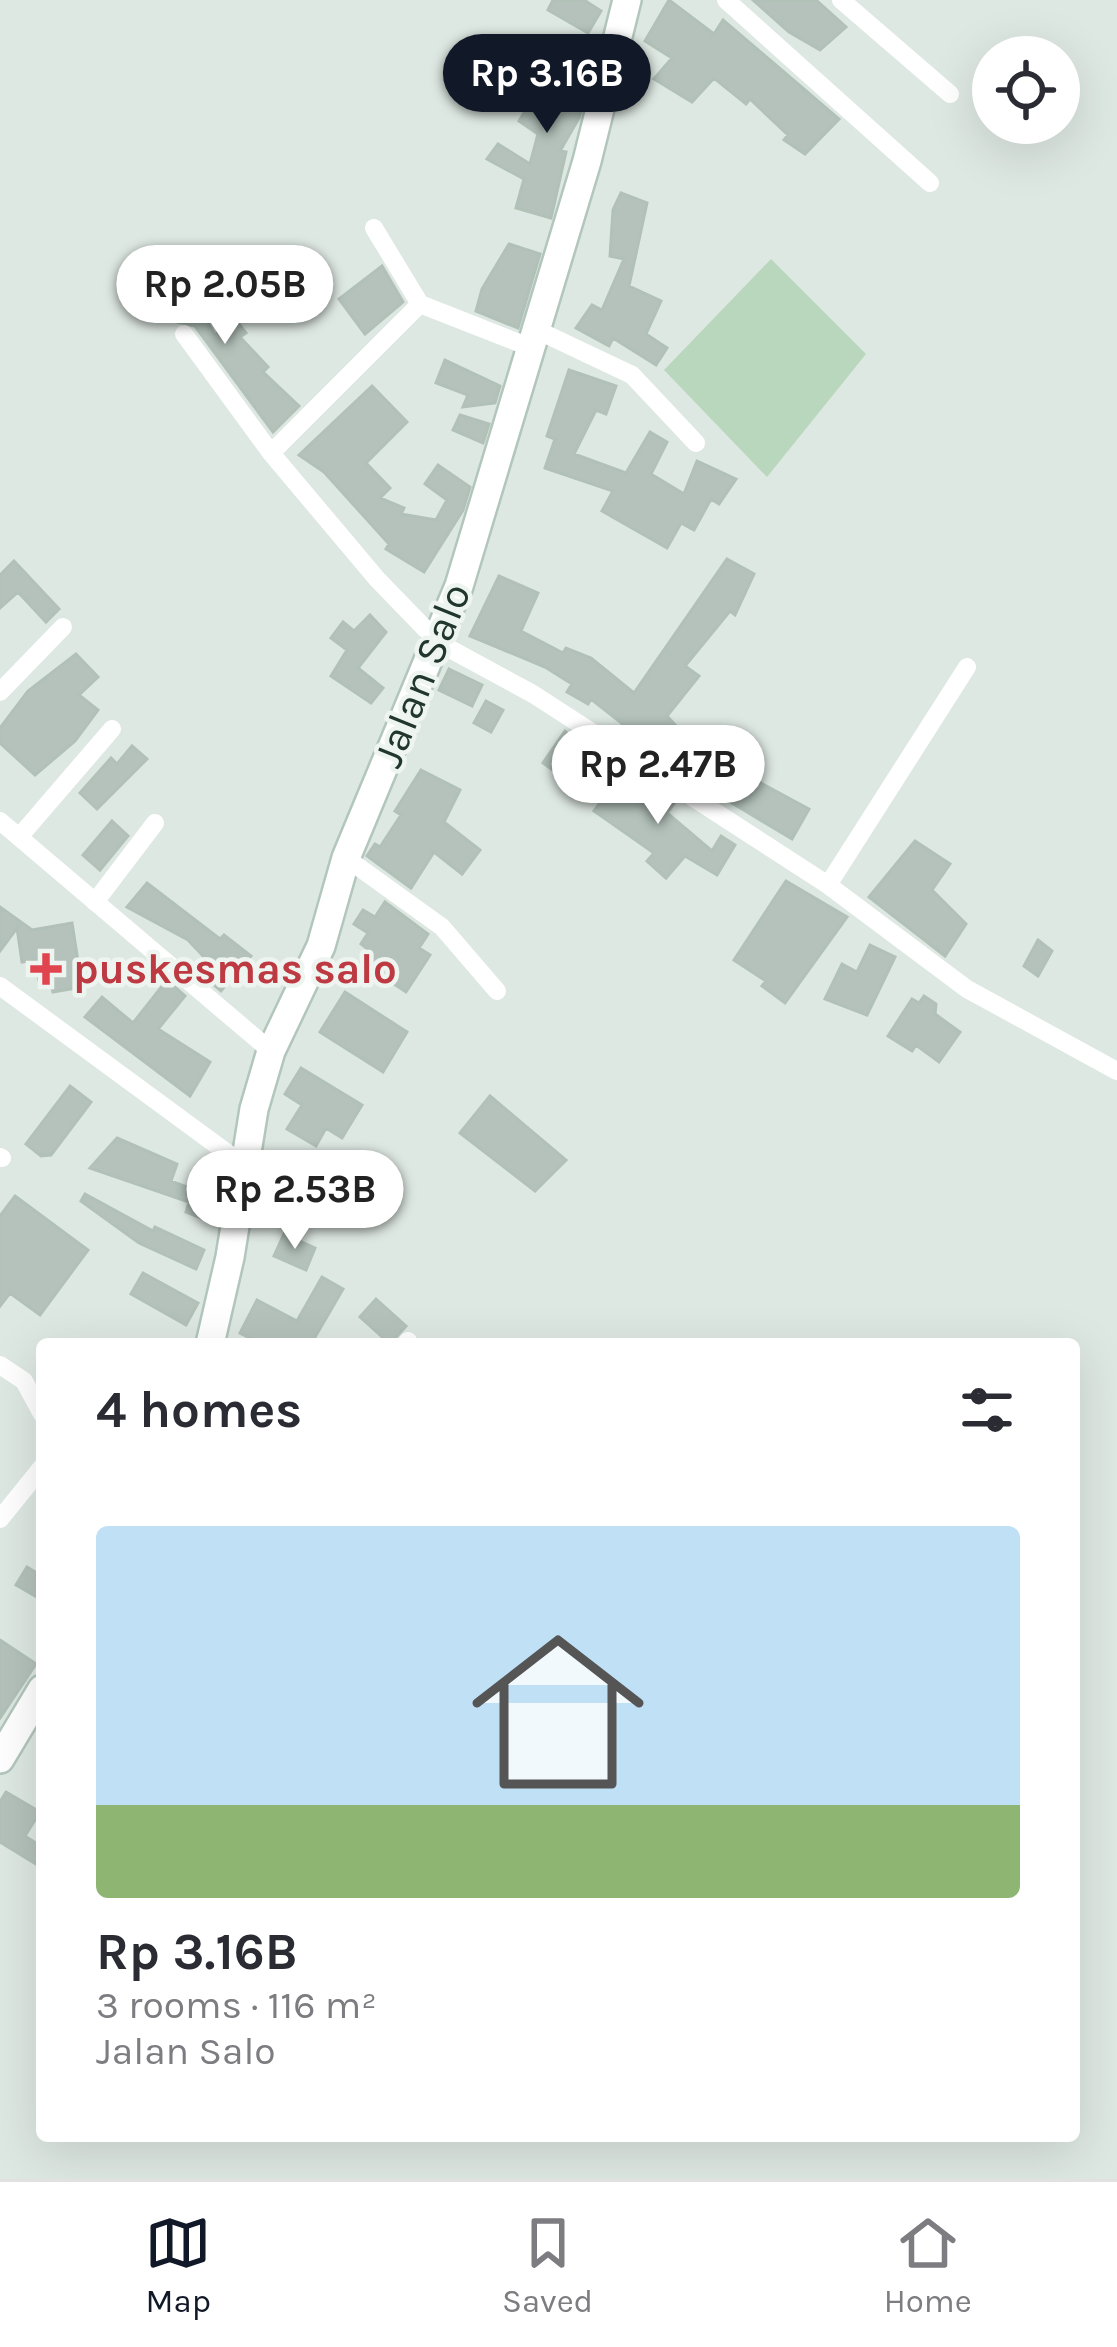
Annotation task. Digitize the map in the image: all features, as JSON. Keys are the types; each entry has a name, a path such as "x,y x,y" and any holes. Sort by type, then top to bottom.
{"street":[{"name":"Jalan Salo","path":"211,1338 271,1052 321,946 346,858 439,643 603,106 626,0"},
{"path":"726,0 931,183"},
{"path":"841,0 950,94"},
{"path":"374,229 420,304 632,375 696,443"},
{"path":"271,453 420,304"},
{"path":"184,334 271,453 439,643 532,694 828,885 967,989 1117,1072"},
{"path":"0,692 64,627"},
{"path":"828,885 967,668"},
{"path":"20,836 112,729"},
{"path":"0,820 271,1052"},
{"path":"95,902 155,823"},
{"path":"346,858 442,927 497,991"},
{"path":"0,986 245,1166"},
{"path":"0,1365 24,1381 36,1403"},
{"path":"1,1517 36,1474"},
{"path":"0,1760 36,1699"}],"green space":[{"path":"771,259 866,354 767,477 664,370"}],"building":[{"path":"553,0 584,0 601,11 588,33 548,10"},
{"path":"669,0 714,34 723,20 839,119 805,154 784,140 788,135 750,99 746,104 714,78 692,102 654,79 672,58 645,41"},
{"path":"753,0 816,0 846,27 820,50 789,32"},
{"path":"561,52 590,74 579,118 560,151 566,152 551,218 516,208 524,179 487,159 498,144 530,164 538,134 519,121"},
{"path":"621,193 647,203 629,286 661,301 646,334 667,348 656,365 613,338 609,346 576,328 592,305 602,310 624,259 610,256 613,210"},
{"path":"509,244 540,254 518,328 476,311 482,289"},
{"path":"168,256 215,335 235,319 246,333 240,337 268,367 263,372 299,406 273,432 195,326 177,322 146,270"},
{"path":"382,266 403,302 365,334 339,299"},
{"path":"445,360 500,386 495,403 463,407 468,395 436,383"},
{"path":"569,370 616,386 606,414 596,410 574,454 626,473 650,432 667,442 651,474 684,494 697,461 736,479 719,504 711,499 694,530 681,523 667,548 602,511 613,491 545,468 555,439 547,436"},
{"path":"372,386 407,422 366,463 390,488 380,498 404,508 401,514 436,520 447,500 425,484 438,465 470,487 463,510 424,572 386,549 389,544 324,472 299,455"},
{"path":"460,415 489,424 483,443 453,430"},
{"path":"727,559 754,574 735,615 730,611 685,666 699,676 667,716 688,739 691,735 729,761 734,753 752,764 746,775 809,809 792,839 641,748 619,731 624,725 591,699 588,704 567,692 572,684 545,667 470,636 499,576 538,593 521,631 563,653 566,648 591,658 634,693"},
{"path":"14,561 59,609 46,622 18,592 0,608 0,575"},
{"path":"370,615 386,632 358,668 383,688 371,703 331,676 347,650 331,638 343,622 354,631"},
{"path":"76,654 98,677 79,695 98,710 75,741 35,775 0,743 0,728 28,691"},
{"path":"449,669 482,685 472,706 439,690"},
{"path":"486,701 503,710 491,732 474,723"},
{"path":"565,731 587,752 568,781 543,763"},
{"path":"132,746 147,759 97,809 80,793 111,758 117,764"},
{"path":"421,770 460,790 444,822 480,850 462,874 434,852 411,888 367,856 375,844 380,847 401,815 395,811"},
{"path":"625,770 675,802 667,813 712,851 721,836 735,845 717,875 685,856 666,878 647,861 654,853 594,811"},
{"path":"112,821 128,836 100,870 83,855"},
{"path":"915,841 950,864 932,890 966,924 945,956 869,897"},
{"path":"786,881 847,917 785,1003 762,986 766,981 734,960"},
{"path":"147,883 220,939 224,935 251,956 221,991 194,968 204,957 188,940 127,907"},
{"path":"385,902 428,934 419,948 430,955 406,992 361,962 369,950 361,944 368,933 354,924 363,910 375,917"},
{"path":"0,907 32,930 72,923 82,987 53,992 50,979 39,981 35,960 22,962 17,928 0,951"},
{"path":"1038,940 1052,951 1038,976 1024,966"},
{"path":"870,945 895,957 867,1015 825,999 842,964 857,972"},
{"path":"167,980 185,996 158,1029 210,1062 190,1096 85,1017 102,997 133,1023"},
{"path":"345,992 407,1032 383,1072 320,1032"},
{"path":"924,996 936,1004 935,1014 960,1032 939,1062 916,1045 912,1051 888,1036 912,999 919,1003"},
{"path":"301,1068 362,1105 342,1138 326,1128 316,1146 287,1129 302,1105 285,1094"},
{"path":"70,1086 91,1102 51,1155 41,1156 26,1144"},
{"path":"490,1096 566,1160 535,1191 460,1133"},
{"path":"117,1138 177,1164 171,1181 221,1200 212,1222 186,1212 189,1202 90,1168"},
{"path":"85,1194 153,1231 155,1227 204,1250 196,1269 139,1243 81,1201"},
{"path":"15,1196 88,1250 40,1315 10,1293 0,1306 0,1216"},
{"path":"284,1234 315,1248 306,1270 274,1256"},
{"path":"143,1273 198,1303 186,1325 131,1294"},
{"path":"322,1277 343,1289 314,1338 250,1338 240,1333 257,1300 297,1321"},
{"path":"376,1299 406,1326 395,1338 383,1338 360,1317"},
{"path":"27,1567 36,1572 36,1597 16,1585"},
{"path":"0,1640 36,1664 0,1718"},
{"path":"6,1792 36,1810 25,1836 36,1843 36,1864 0,1842 0,1802"}],"place":[{"name":"puskesmas salo","path":"46,969"}]}
